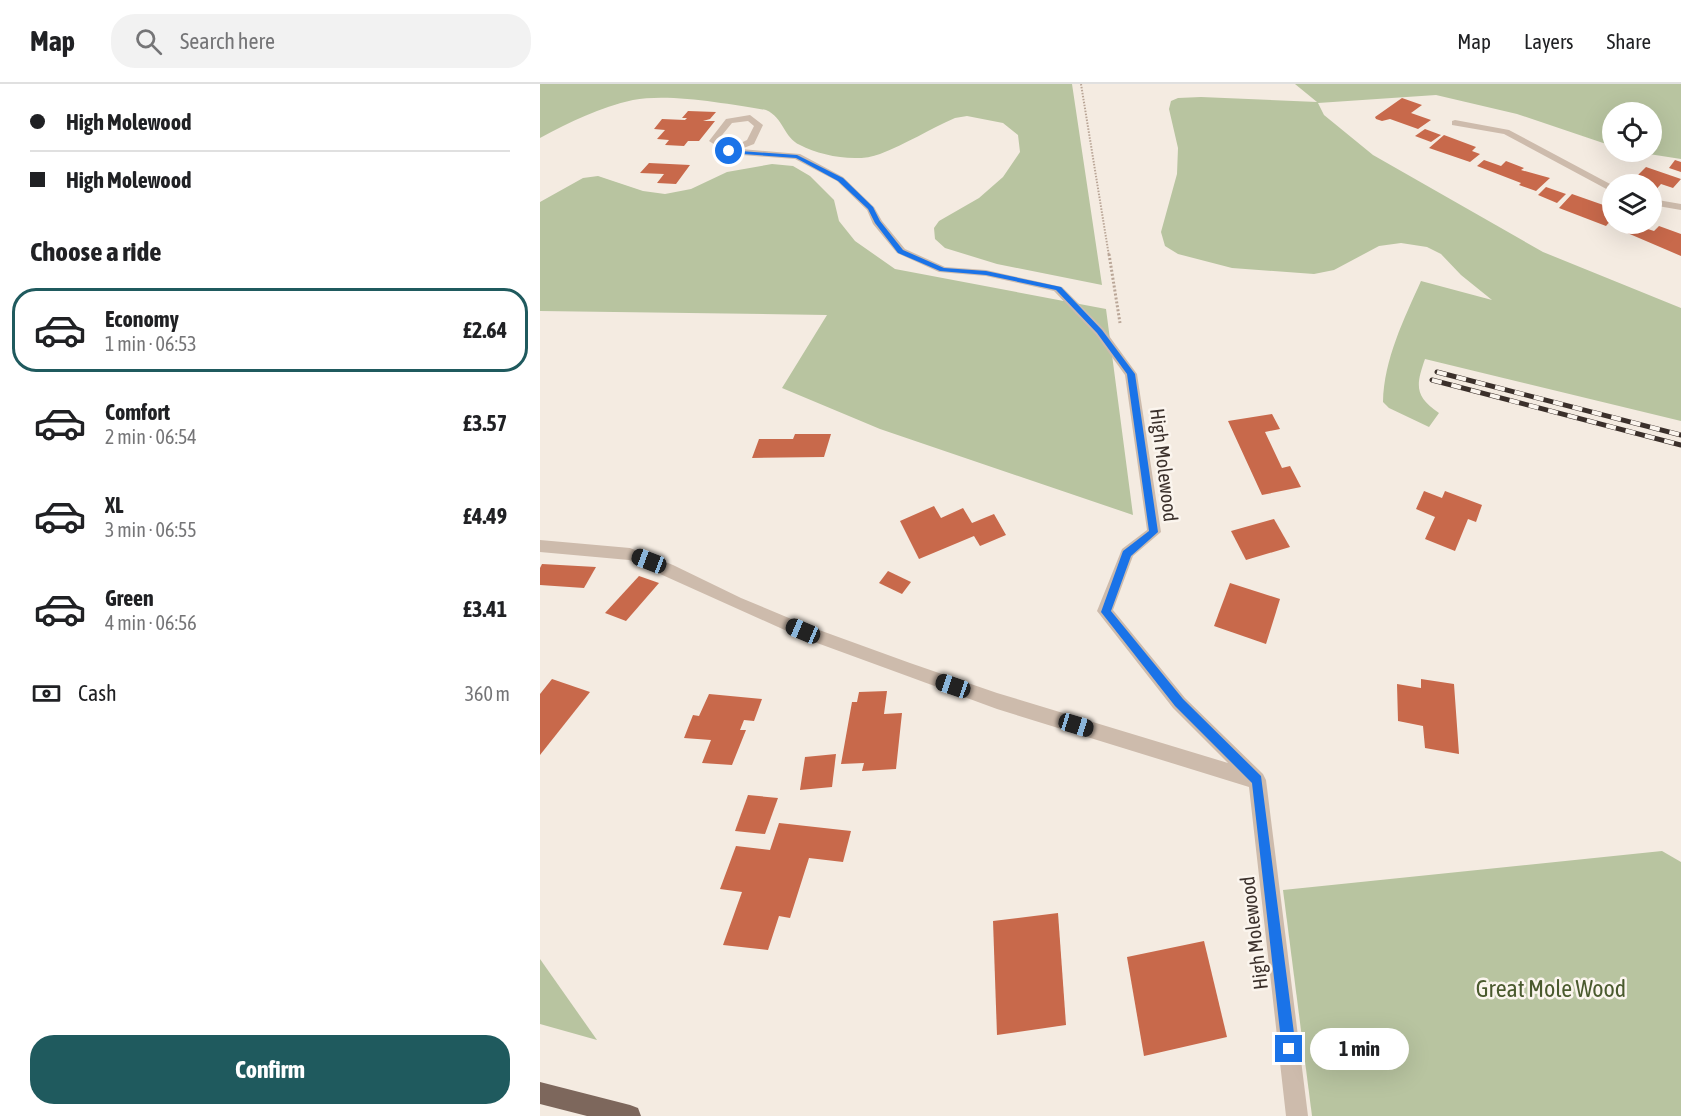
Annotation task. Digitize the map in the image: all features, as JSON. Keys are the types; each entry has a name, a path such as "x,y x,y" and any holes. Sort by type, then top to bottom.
{"main road":[{"path":"540,1093 630,1116"}],"street":[{"path":"750,118 759,125 751,142 729,151 713,141 729,121 750,118"},
{"path":"1455,123 1513,135 1602,184"},
{"name":"High Molewood","path":"729,151 797,156 840,179 871,209 877,222 901,252 943,270 986,273 1058,289 1100,332 1131,374 1154,532 1127,553 1106,612 1179,703 1257,780 1297,1116"},
{"path":"1662,204 1681,207"},
{"path":"540,546 630,554 803,631 910,670 997,701 1257,780"}],"path":[{"path":"1081,84 1113,287"}],"green space":[{"path":"540,84 1072,84 1102,285 997,264 945,248 935,239 934,228 939,221 979,198 1003,177 1020,152 1018,135 1003,123 967,116 955,118 880,154 850,158 828,155 794,142 777,118 766,110 699,100 648,98 621,103 597,111 540,138"},
{"path":"1295,84 1681,84 1681,159 1662,156 1662,102 1602,102 1602,143 1517,114 1436,95 1318,103 1324,115 1373,155 1543,252 1681,308 1681,421 1425,359 1419,389 1425,401 1439,413 1429,427 1389,408 1383,402 1391,355 1421,281 1492,300 1461,275 1441,254 1427,247 1401,243 1379,246 1334,270 1314,274 1232,268 1178,254 1165,246 1161,232 1177,174 1178,148 1169,109 1171,101 1178,98 1201,97 1317,102"},
{"path":"772,164 793,166 810,176 834,200 839,221 855,241 895,269 1106,309 1133,515 880,429 782,388 827,315 540,311 540,202 583,178 598,176 643,191 665,194 691,189 727,172"},
{"name":"Great Mole Wood","path":"1662,851 1681,862 1681,1116 1312,1116 1283,890"},
{"path":"540,959 597,1040 540,1024"}],"building":[{"path":"1402,98 1422,105 1411,113 1431,120 1418,129 1390,119 1382,121 1376,119 1375,117"},
{"path":"688,111 716,112 710,119 703,121 715,121 699,141 688,141 684,146 665,145 669,140 657,139 665,130 654,129 662,119 685,120 687,118 682,118"},
{"path":"1425,129 1441,135 1431,142 1415,136"},
{"path":"1444,135 1476,147 1472,151 1480,154 1470,162 1429,148"},
{"path":"1484,160 1501,166 1506,161 1524,168 1521,170 1550,178 1536,191 1477,166"},
{"path":"1675,160 1681,162 1681,172 1669,168"},
{"path":"649,163 690,165 676,184 657,183 664,174 640,173"},
{"path":"1646,167 1681,179 1673,188 1662,184 1662,174 1639,174"},
{"path":"1546,187 1566,194 1557,203 1538,195"},
{"path":"1572,194 1602,205 1602,224 1559,208"},
{"path":"1662,227 1681,234 1681,256 1630,234 1662,234"},
{"path":"1272,414 1280,429 1265,432 1282,468 1290,466 1301,487 1262,495 1228,421"},
{"path":"795,434 831,434 824,457 752,458 759,439 793,439"},
{"path":"1424,491 1442,498 1445,491 1482,505 1476,522 1468,519 1455,551 1425,539 1435,517 1416,509"},
{"path":"934,506 941,518 963,508 972,523 994,514 1006,535 980,546 974,536 919,559 900,521"},
{"path":"1274,519 1290,547 1246,560 1231,531"},
{"path":"542,564 596,567 584,588 540,585"},
{"path":"888,571 911,582 902,594 879,583"},
{"path":"639,576 659,583 626,621 605,613"},
{"path":"1230,583 1280,599 1266,644 1214,626"},
{"path":"552,679 590,692 540,755 540,694"},
{"path":"1421,679 1454,684 1459,754 1425,748 1423,726 1398,721 1397,684 1421,688"},
{"path":"887,691 884,714 902,713 896,769 862,771 864,763 841,764 852,702 857,702 859,692"},
{"path":"709,694 762,699 754,721 744,720 740,730 746,730 732,765 702,763 711,740 684,738 693,715 699,716"},
{"path":"836,754 832,787 800,790 805,757"},
{"path":"748,795 778,798 765,834 735,831"},
{"path":"779,823 851,831 843,862 809,858 790,918 779,916 768,950 723,945 742,892 720,889 736,846 770,850"},
{"path":"1058,913 1066,1025 997,1035 993,921"},
{"path":"1204,941 1227,1037 1144,1056 1127,957"}],"railway":[{"path":"1437,372 1681,435"},
{"path":"1432,380 1681,445"}],"route":[{"path":"729,151 797,156 840,179 871,209 877,222 901,252 943,270 986,273 1058,289 1100,332 1131,374 1154,532 1127,553 1106,612 1179,703 1257,780 1289,1049"}]}
